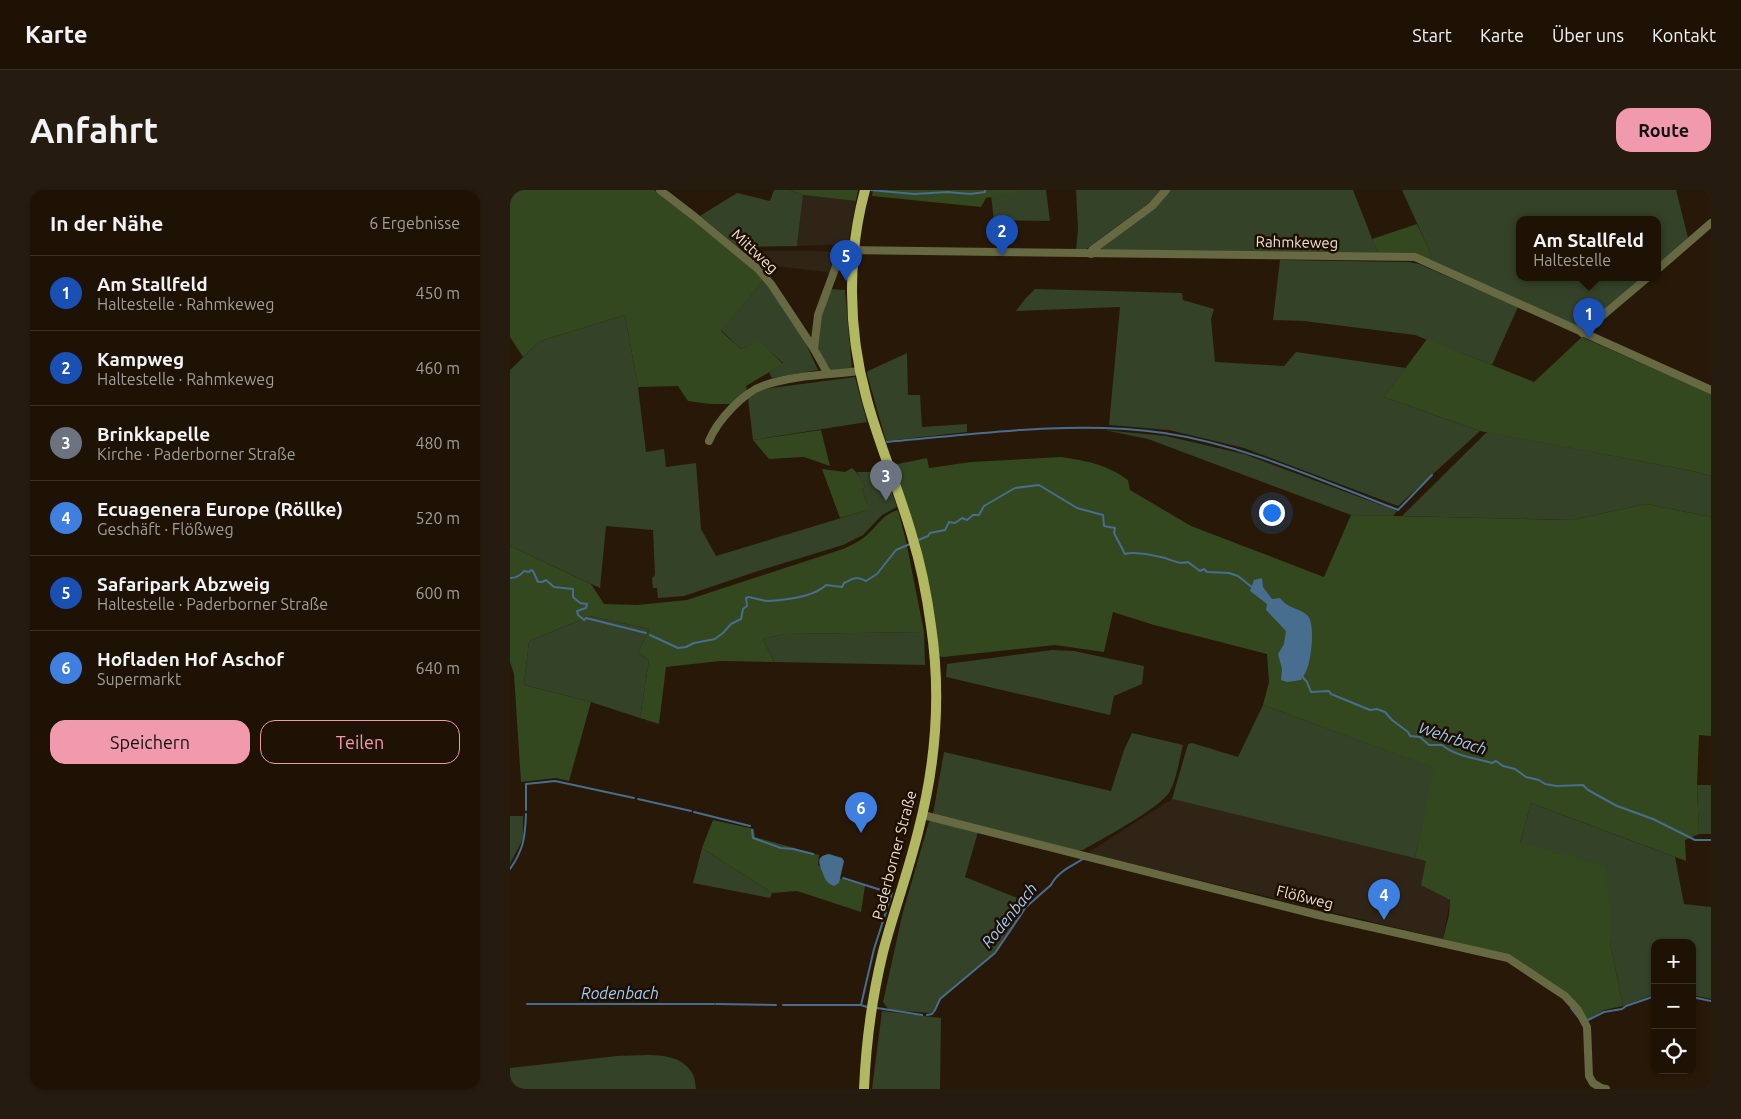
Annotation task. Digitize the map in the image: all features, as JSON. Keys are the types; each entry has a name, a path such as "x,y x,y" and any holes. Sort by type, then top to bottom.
{"main road":[{"name":"Paderborner Straße","path":"864,1089 868,1039 877,979 928,788 935,734 936,675 931,624 914,540 874,424 860,371 855,340 852,306 854,251 858,221 865,192"}],"street":[{"name":"Mittweg","path":"660,190 758,269 814,349 828,374"},
{"path":"1091,254 1092,250 1152,206 1166,190"},
{"path":"1661,266 1711,223"},
{"path":"814,349 818,314 842,250 854,251"},
{"name":"Rahmkeweg","path":"854,251 1416,257 1711,390"},
{"path":"1582,333 1643,281"},
{"path":"709,441 720,422 733,407 757,388 773,383 860,371"},
{"name":"Flößweg","path":"922,815 1318,914 1508,958 1565,996 1578,1010 1586,1027 1589,1076 1593,1083 1606,1089"}],"shaded area":[{"path":"803,195 856,201 848,244 797,246"},
{"path":"751,251 837,252 829,274 827,272 758,264 747,255"},
{"path":"1172,799 1426,860 1450,900 1443,939 1090,854 1089,852"}],"green space":[{"path":"510,190 654,190 742,258 764,280 721,331 741,349 760,341 783,364 746,386 747,392 732,404 688,401 678,386 638,387 625,315 540,341 523,357 510,337"},
{"path":"774,190 789,190 803,195 797,246 738,247 700,216 737,193 770,201"},
{"path":"789,190 858,190 856,201 803,195"},
{"path":"873,190 1023,191 986,198 981,207 872,196"},
{"path":"1023,190 1046,190 1050,221 994,220 991,196"},
{"path":"1076,190 1163,190 1157,197 1085,250 1076,251 1078,228"},
{"path":"1169,190 1353,190 1378,254 1098,251 1098,247 1146,214"},
{"path":"1402,190 1676,190 1688,238 1661,261 1661,216 1516,216 1516,281 1638,281 1582,329 1431,260 1430,252"},
{"path":"1417,224 1430,252 1431,260 1416,255 1378,254 1372,239"},
{"path":"1280,260 1409,262 1419,264 1518,307 1492,365 1415,335 1304,321 1273,320"},
{"path":"764,280 806,344 818,370 772,378 769,372 783,363 760,342 741,349 721,330"},
{"path":"830,289 845,290 852,369 832,371 828,369 818,347 818,325"},
{"path":"1035,289 1182,293 1183,300 1214,309 1211,319 1215,362 1284,366 1296,352 1406,368 1384,397 1480,431 1398,506 1244,448 1169,430 1109,425 1120,307 1016,311"},
{"path":"625,315 638,387 646,452 664,449 666,467 696,463 701,529 716,556 871,509 862,490 865,487 857,472 884,472 897,507 882,515 863,535 843,545 684,596 658,598 657,588 653,588 652,578 655,575 653,530 606,526 600,588 510,546 510,370 540,341"},
{"path":"1582,337 1711,394 1711,476 1480,431 1384,397 1427,339 1534,382"},
{"path":"907,353 908,395 920,395 922,427 967,424 967,432 886,441 867,374 868,371"},
{"path":"855,377 867,422 753,440 748,398 764,389"},
{"path":"821,430 830,466 804,457 769,459 753,440"},
{"path":"1104,430 1166,436 1244,454 1397,511 1393,516 1351,515 1148,439"},
{"path":"1487,432 1711,476 1711,517 1646,504 1572,520 1402,516"},
{"path":"1061,457 1088,462 1112,470 1128,480 1130,490 1191,526 1324,577 1351,515 1572,520 1646,504 1711,517 1711,736 1699,735 1697,785 1699,834 1685,840 1686,861 1531,803 1520,843 1606,866 1610,942 1623,1006 1604,1010 1587,1020 1580,1010 1509,956 1443,939 1449,915 1450,900 1421,885 1426,861 1415,858 1434,768 1263,705 1269,682 1267,654 1154,625 1113,612 1104,652 1055,645 938,656 893,465 927,458 929,468 971,462"},
{"path":"852,468 864,484 865,487 862,490 867,503 872,509 840,518 822,469 845,472"},
{"path":"898,510 924,632 784,634 763,639 774,662 720,661 666,667 659,724 640,718 649,660 638,653 649,629 590,616 529,641 524,685 591,702 569,781 556,778 521,782 514,674 510,662 510,546 591,584 604,604 637,605 687,600 843,549 862,539 884,517"},
{"path":"590,616 649,629 638,653 649,660 640,718 591,702 524,685 529,641"},
{"path":"924,632 925,665 774,662 763,639 784,634"},
{"path":"1052,650 1074,651 1144,666 1142,684 1114,696 1110,715 946,677 947,664"},
{"path":"1263,705 1435,768 1415,858 1172,799 1188,744 1192,743 1238,757"},
{"path":"1132,733 1183,745 1170,791 1165,798 1131,822 1083,850 1078,851 933,814 944,752 1111,791 1124,750"},
{"path":"1697,785 1711,785 1711,834 1699,834"},
{"path":"1531,803 1675,857 1684,904 1711,907 1711,999 1696,996 1696,939 1651,939 1651,996 1623,1006 1610,942 1610,916 1520,843"},
{"path":"510,816 523,816 523,839 510,864"},
{"path":"713,820 754,829 755,837 819,855 818,865 839,883 839,878 865,886 861,912 797,891 772,893 702,848"},
{"path":"932,820 978,832 965,877 1030,903 1013,924 995,953 939,999 931,1013 889,1010 883,1002 903,912 929,822"},
{"path":"702,848 772,893 770,898 693,883"},
{"path":"882,1011 941,1018 940,1089 872,1089"},
{"path":"648,1055 678,1060 686,1065 692,1073 696,1089 510,1089 510,1068 617,1056"}],"water":[{"path":"1262,578 1263,587 1272,599 1280,598 1286,604 1307,615 1310,619 1312,633 1309,664 1301,680 1287,682 1281,680 1282,669 1278,654 1284,644 1286,631 1266,610 1267,604 1250,591 1254,580"},
{"path":"829,854 842,858 844,861 839,883 834,886 826,880 819,862 822,856"}],"waterway":[{"path":"870,190 914,194 948,192 970,194 985,192 985,190"},
{"path":"887,442 990,432 1061,428 1130,429 1164,433 1224,446 1254,455 1398,510 1432,475"},
{"name":"Wehrbach","path":"916,541 928,536 930,533 945,530 949,522 955,523 962,518 967,520 973,515 979,515 984,506 1015,488 1039,485 1077,508 1103,515 1104,526 1115,528 1114,533 1125,554 1143,554 1178,562 1188,562 1200,571 1204,569 1207,572 1229,573 1238,576 1253,588"},
{"name":"Wehrbach","path":"650,635 678,648 715,639 731,624 741,619 743,609 747,606 746,598 749,597 763,601 791,599 807,595 826,585 842,587 844,583 855,578 866,581 877,574 896,550 910,544"},
{"name":"Wehrbach","path":"510,578 518,576 524,571 529,572 531,570 538,582 546,580 554,587 573,589 573,597 580,603 587,604 586,608 577,611 578,615 584,620 586,618 646,633"},
{"name":"Wehrbach","path":"1301,675 1307,682 1311,692 1329,691 1331,694 1370,710 1377,709 1385,712 1408,732 1410,736 1420,737 1429,745 1442,745 1453,752 1466,756 1492,763 1496,761 1503,766 1515,769 1526,777 1539,780 1545,784 1557,786 1583,785 1588,790 1617,806 1653,819 1695,840 1711,840"},
{"name":"Rodenbach","path":"526,810 526,784 555,781 634,798"},
{"name":"Rodenbach","path":"638,799 691,811"},
{"name":"Rodenbach","path":"694,812 750,826"},
{"name":"Rodenbach","path":"510,869 523,843 526,814"},
{"name":"Rodenbach","path":"752,830 753,838 781,848 813,854"},
{"name":"Rodenbach","path":"927,1015 932,1014 940,999 995,953 1026,907 1051,885 1061,873 1083,859"},
{"name":"Rodenbach","path":"843,878 884,891"},
{"name":"Rodenbach","path":"861,1005 874,949 892,893 889,892"},
{"name":"Rodenbach","path":"1586,1021 1604,1012 1622,1009 1651,997"},
{"name":"Rodenbach","path":"1696,998 1711,1001"},
{"name":"Rodenbach","path":"527,1004 714,1004"},
{"name":"Rodenbach","path":"716,1004 776,1005"},
{"name":"Rodenbach","path":"783,1005 861,1005 867,1007"},
{"name":"Rodenbach","path":"877,1008 922,1015"},
{"name":"Rodenbach","path":"1571,1008 1578,1017"}],"place":[{"name":"Kampweg","path":"1002,256"},
{"name":"Safaripark Abzweig","path":"846,281"},
{"name":"Am Stallfeld","path":"1589,339"},
{"name":"Brinkkapelle","path":"886,501"},
{"name":"Hofladen Hof Aschof","path":"861,833"},
{"name":"Ecuagenera Europe (Röllke)","path":"1384,920"}]}
